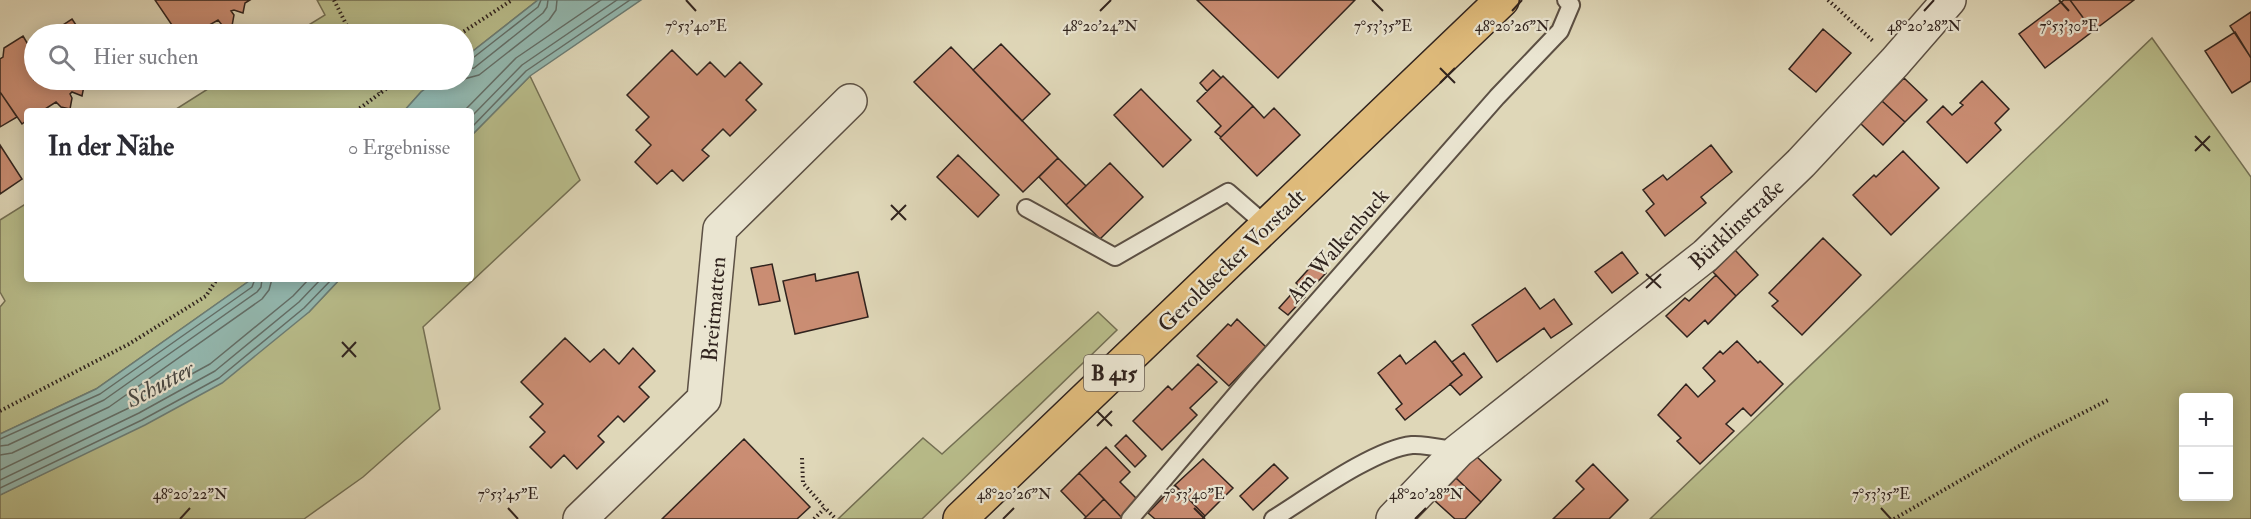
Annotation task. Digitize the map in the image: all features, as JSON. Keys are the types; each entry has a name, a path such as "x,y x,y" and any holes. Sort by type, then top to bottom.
{"main road":[{"name":"Geroldsecker Vorstadt","path":"960,519 1502,0"}],"street":[{"name":"Bürklinstraße","path":"1393,519 1458,451 1706,255 1801,162 1895,62 1949,0"},
{"name":"Breitmatten","path":"580,519 704,399 720,229 850,101"}],"lane":[{"name":"Am Walkenbuck","path":"1130,519 1481,115 1560,31 1571,5 1566,0"},
{"path":"1026,208 1115,256 1228,192 1267,226"},
{"path":"1273,519 1348,472 1388,452 1413,445 1458,451"}],"path":[{"path":"334,0 346,24"},
{"path":"474,25 512,0"},
{"path":"1828,0 1895,62"},
{"path":"360,108 383,90"},
{"path":"0,411 129,344 206,296 215,282"},
{"path":"1894,519 2028,441 2110,399"},
{"path":"802,458 803,483 836,519"},
{"path":"814,519 825,508"}],"green space":[{"path":"317,0 538,0 474,50 474,24 310,24 325,15"},
{"path":"2152,38 2251,177 2251,519 1650,519"},
{"path":"530,76 580,180 474,279 474,133"},
{"path":"206,90 424,90 407,108 178,108"},
{"path":"24,205 24,282 248,282 96,389 0,434 0,307 5,301 0,292 0,220"},
{"path":"337,282 471,282 423,327 440,409 363,477 304,519 0,519 0,495 55,468 309,312"},
{"path":"1098,312 1117,330 922,519 838,519 923,438 942,454"}],"water":[{"path":"538,0 641,0 530,76 474,133 474,108 407,108 424,90 474,90 474,50"},
{"name":"Schutter","path":"248,282 337,282 309,312 222,383 145,425 0,495 0,434 96,389"}],"building":[{"path":"155,0 250,0 245,3 243,13 231,11 234,15 232,24 221,24 218,20 211,24 171,24"},
{"path":"1197,0 1355,0 1278,78"},
{"path":"2064,0 2070,0 2093,31 2045,68 2019,34"},
{"path":"2070,0 2134,0 2093,31"},
{"path":"2251,12 2251,58 2230,26"},
{"path":"72,19 75,24 64,24"},
{"path":"1823,29 1851,53 1816,92 1789,69"},
{"path":"2235,32 2251,58 2251,81 2232,93 2205,51"},
{"path":"23,36 24,38 24,90 83,90 82,96 72,92 70,94 72,98 70,108 61,107 56,102 47,108 24,108 22,124 0,92 0,59 3,57 4,48"},
{"path":"1001,44 1050,94 1022,121 973,70"},
{"path":"951,47 1058,158 1023,192 914,82"},
{"path":"672,50 697,75 710,62 725,77 740,62 762,84 746,100 756,110 730,136 723,129 702,150 709,156 683,181 672,170 657,184 635,162 651,145 636,130 649,117 627,95"},
{"path":"1213,70 1221,78 1207,91 1200,83"},
{"path":"1223,76 1253,106 1221,137 1215,132 1221,126 1197,101"},
{"path":"1904,78 1927,100 1905,122 1882,101"},
{"path":"1982,81 2009,109 1995,123 2001,130 1967,163 1927,122 1943,106 1952,115 1963,105 1960,103"},
{"path":"1141,89 1191,140 1163,167 1114,115"},
{"path":"0,92 17,117 0,127"},
{"path":"1882,101 1905,122 1883,145 1860,123"},
{"path":"1253,106 1264,118 1274,108 1300,135 1257,176 1220,138"},
{"path":"0,145 22,179 0,194"},
{"path":"1711,145 1732,172 1701,197 1706,203 1665,236 1646,211 1654,204 1643,190 1663,175 1667,180"},
{"path":"1903,151 1939,188 1891,235 1853,195"},
{"path":"958,155 999,195 978,217 937,177"},
{"path":"1058,158 1086,186 1066,205 1039,177"},
{"path":"1110,163 1143,197 1100,239 1066,205"},
{"path":"1823,238 1861,275 1802,335 1772,306 1778,301 1769,293"},
{"path":"1735,250 1758,275 1736,296 1713,272"},
{"path":"1622,252 1638,273 1612,293 1595,272"},
{"path":"1315,262 1326,273 1307,293 1296,283"},
{"path":"772,264 780,301 759,305 751,268"},
{"path":"858,272 868,317 795,334 783,281 815,274 816,281"},
{"path":"1716,275 1736,296 1708,324 1705,320 1687,337 1666,316 1685,298 1689,301"},
{"path":"1525,288 1540,309 1554,299 1572,324 1551,338 1544,328 1497,362 1472,325"},
{"path":"1296,289 1305,297 1288,315 1279,308"},
{"path":"1237,319 1266,347 1229,386 1197,356 1228,324 1231,326"},
{"path":"565,338 590,362 604,349 619,364 633,348 655,371 639,387 649,397 624,422 618,416 598,436 604,442 577,469 564,455 551,468 530,447 545,432 530,417 543,404 521,382"},
{"path":"1435,341 1462,375 1405,420 1396,409 1402,404 1378,373 1400,355 1406,364"},
{"path":"1737,341 1783,384 1751,416 1743,408 1726,424 1734,431 1700,464 1677,441 1681,438 1658,415 1686,384 1698,397 1715,381 1703,368 1720,351 1723,354"},
{"path":"1464,353 1482,377 1460,395 1450,384 1462,375 1452,362"},
{"path":"1198,364 1217,382 1190,408 1197,415 1162,450 1133,421 1168,386 1172,390"},
{"path":"1126,435 1146,456 1135,467 1115,446"},
{"path":"744,439 810,507 797,519 662,519"},
{"path":"1106,447 1130,472 1120,482 1140,502 1123,519 1079,473"},
{"path":"1476,456 1501,480 1481,502 1456,478"},
{"path":"1203,459 1233,488 1205,516 1175,485"},
{"path":"1274,464 1288,478 1253,510 1240,496"},
{"path":"1593,464 1628,500 1609,519 1553,519 1584,489 1576,481"},
{"path":"1079,473 1104,499 1086,517 1061,491"},
{"path":"1456,478 1481,502 1465,519 1455,519 1435,501"},
{"path":"1175,485 1205,516 1202,519 1155,519 1148,513"},
{"path":"1104,499 1123,519 1084,519"}]}
